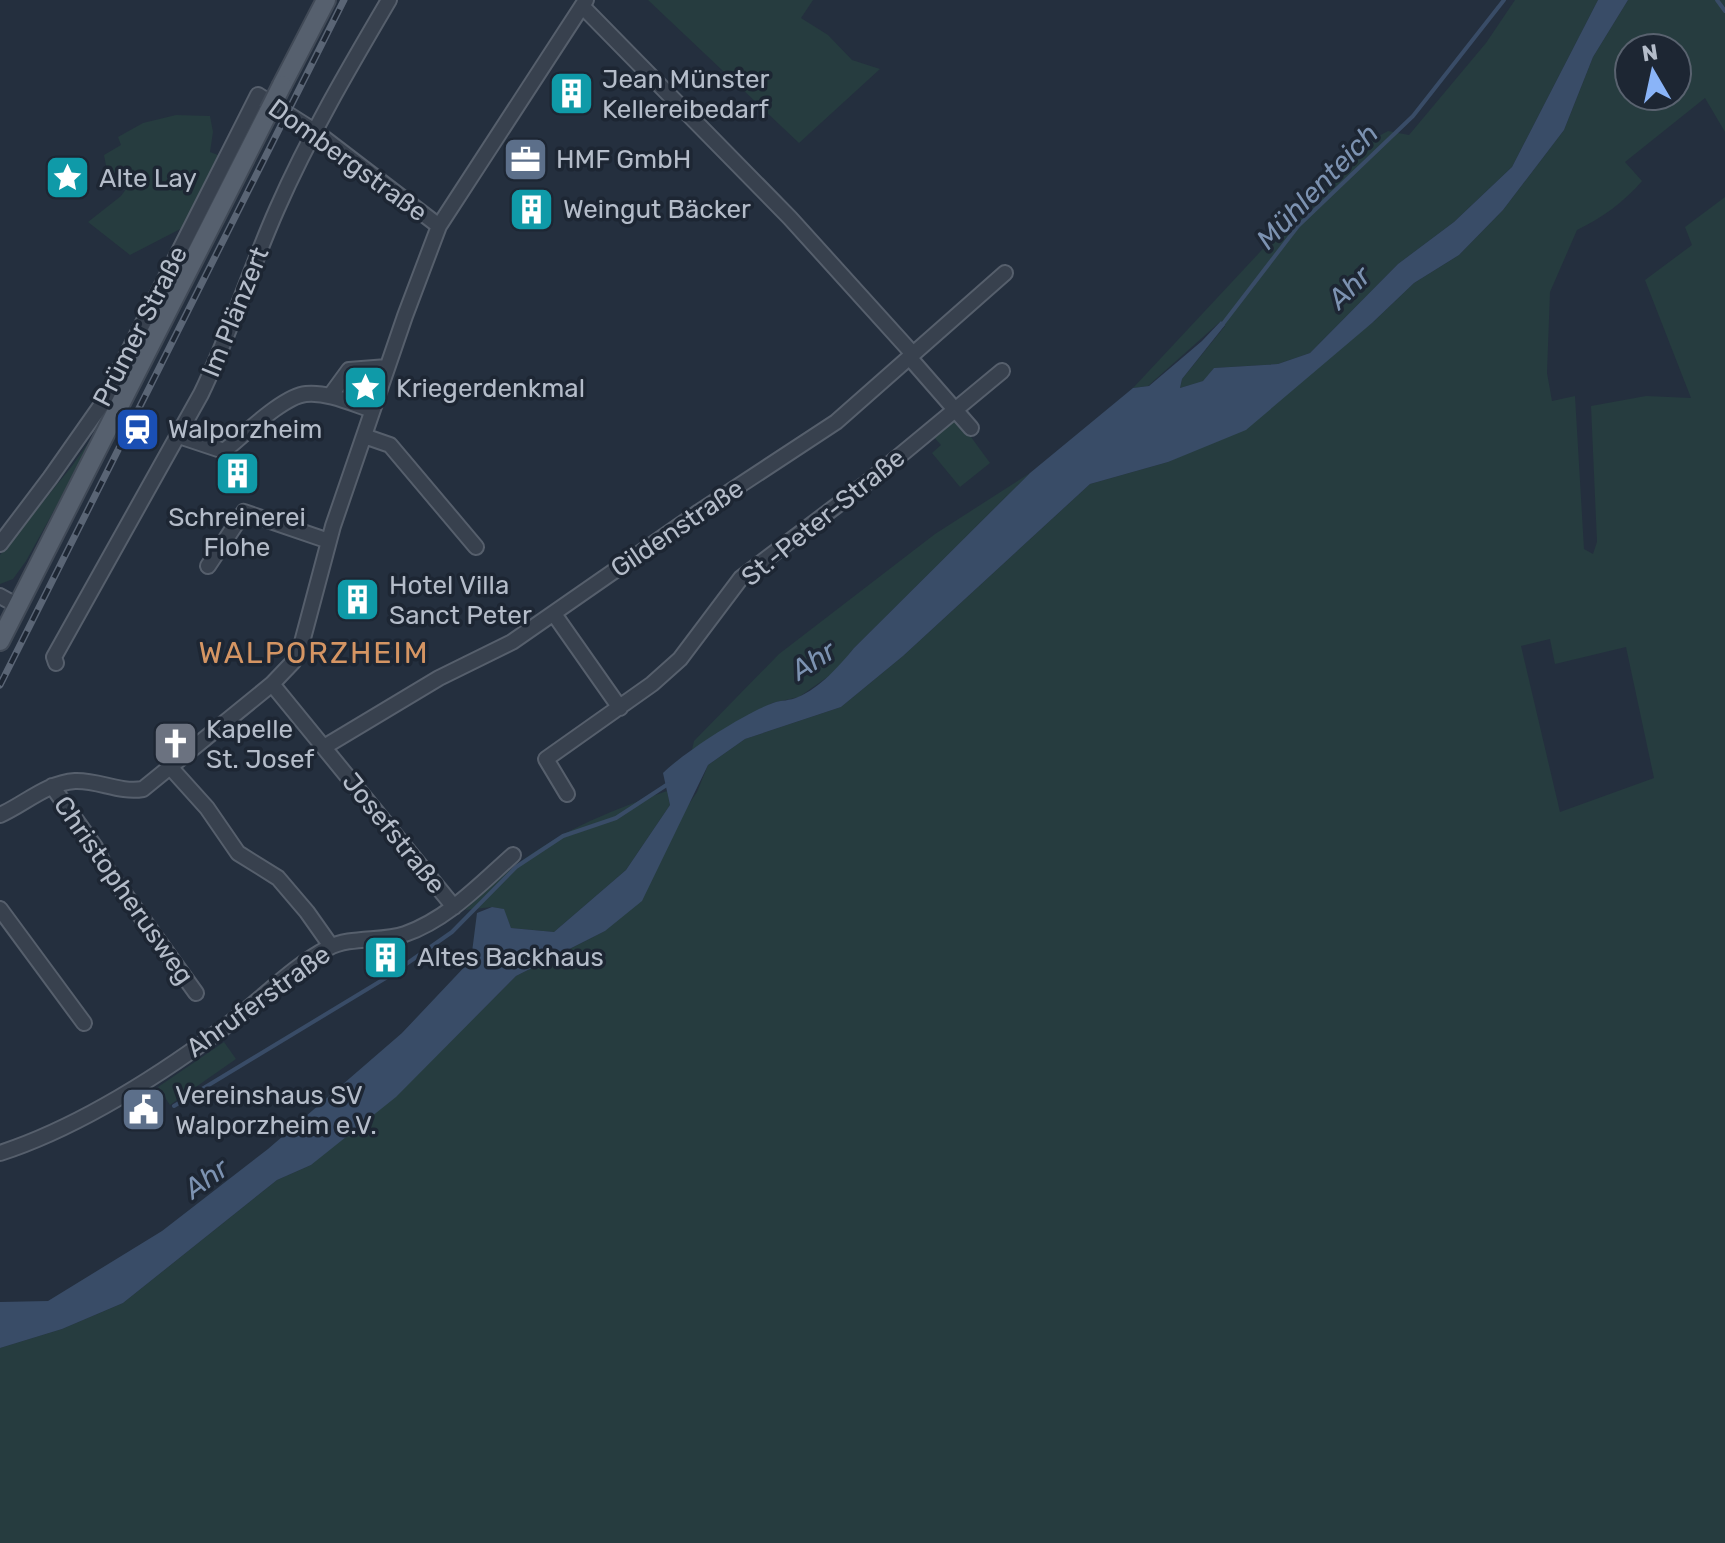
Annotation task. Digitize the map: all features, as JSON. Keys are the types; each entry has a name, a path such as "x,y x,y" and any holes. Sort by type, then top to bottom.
{"main road":[{"path":"0,641 326,0"}],"street":[{"name":"Im Plänzert","path":"56,663 54,657 179,436 222,352 278,206 324,110 389,0"},
{"path":"0,815 52,786 85,782 132,791 143,789 272,684 293,662 301,646 329,541 372,410 439,226 584,3 790,218 971,428"},
{"name":"Dombergstraße","path":"258,95 316,132 439,226"},
{"name":"Prümer Straße","path":"0,544 102,404 258,95"},
{"name":"Gildenstraße","path":"324,747 439,678 512,642 699,512 836,422 1005,273"},
{"path":"330,396 349,370 387,367"},
{"name":"St.-Peter-Straße","path":"567,794 546,759 620,708 680,659 741,578 868,482 1002,371"},
{"path":"179,436 224,451 290,400 304,394 330,396 372,410"},
{"path":"364,436 390,445 476,547"},
{"path":"208,566 244,512 329,541"},
{"path":"0,596 18,606"},
{"path":"554,614 620,708"},
{"name":"Josefstraße","path":"272,684 448,898"},
{"path":"171,768 207,808 238,853 278,878 331,946"},
{"name":"Christopherusweg","path":"52,786 106,868 196,993"},
{"name":"Ahruferstraße","path":"0,1153 30,1143 122,1095 221,1030 277,982 331,946 404,934 448,898 513,855"},
{"path":"0,909 84,1023"}],"green space":[{"path":"648,0 813,0 801,18 828,35 852,60 880,69 799,143"},
{"path":"1515,0 1598,0 1512,167 1454,222 1398,264 1310,353 1278,364 1214,368 1204,381 1180,388 1182,379 1225,326 1221,321 1148,386 1133,388 1357,148 1388,131 1409,135 1486,43"},
{"path":"1628,0 1725,0 1725,132 1705,98 1693,108 1693,32 1613,32 1613,112 1688,112 1625,162 1642,181 1628,196 1577,230 1550,292 1547,373 1552,401 1575,396 1584,549 1593,554 1597,542 1591,406 1646,396 1691,398 1645,280 1692,245 1685,227 1725,197 1725,1543 0,1543 0,1348 62,1329 123,1303 277,1180 311,1165 516,976 605,931 697,792 708,765 745,739 841,707 903,656 1090,484 1168,462 1188,452 1372,323 1414,283 1459,255 1503,210 1564,130 1593,57","holes":["1550,639 1555,664 1626,647 1654,778 1560,812 1521,646"]},
{"path":"176,115 210,116 213,132 210,152 218,155 188,225 130,255 88,222 121,196 134,178 107,171 104,155 121,145 118,137 143,123"},
{"path":"955,415 990,463 960,487 932,453 941,445 932,435"},
{"path":"103,422 26,561 13,579 0,584 0,555 72,466"},
{"path":"1030,473 854,648 836,671 799,697 772,703 692,750 694,741 779,654 935,534"},
{"path":"667,791 670,805 626,870 554,932 511,928 503,909 465,910 512,868 558,837 608,813"},
{"path":"224,1042 236,1059 170,1105 158,1087"}],"water":[{"path":"1598,0 1628,0 1593,57 1564,130 1503,210 1459,255 1414,283 1372,323 1246,430 1168,462 1090,484 903,656 841,707 745,739 708,765 642,901 605,931 516,976 396,1097 311,1165 277,1180 123,1303 62,1329 0,1348 0,1302 48,1301 162,1231 268,1149 402,1033 471,960 477,913 492,907 504,909 511,928 554,932 626,870 670,805 663,773 731,724 773,703 798,697 821,682 1030,473 1133,388 1149,386 1221,321 1225,325 1182,379 1180,388 1203,381 1214,368 1278,364 1310,353 1398,264 1454,222 1512,167"}],"waterway":[{"name":"Mühlenteich","path":"1222,325 1298,226 1413,116 1504,0"},
{"path":"1717,0 1725,11"},
{"path":"174,1106 389,976 452,932 516,867 563,836 616,818 668,784"}],"railway":[{"path":"0,685 344,0"}],"place":[{"name":"Jean Münster Kellereibedarf","path":"571,94"},
{"name":"HMF GmbH","path":"525,159"},
{"name":"Alte Lay","path":"68,178"},
{"name":"Weingut Bäcker","path":"532,209"},
{"name":"Kriegerdenkmal","path":"365,388"},
{"name":"Walporzheim","path":"137,429"},
{"name":"Schreinerei Flohe","path":"237,474"},
{"name":"Hotel Villa Sanct Peter","path":"358,600"},
{"name":"Kapelle St. Josef","path":"175,744"},
{"name":"Altes Backhaus","path":"386,957"},
{"name":"Vereinshaus SV Walporzheim e.V.","path":"144,1110"}],"district":[{"name":"WALPORZHEIM","path":"314,653"}],"water label":[{"name":"Ahr","path":"1349,287"},
{"name":"Ahr","path":"813,660"},
{"name":"Ahr","path":"206,1178"}]}
